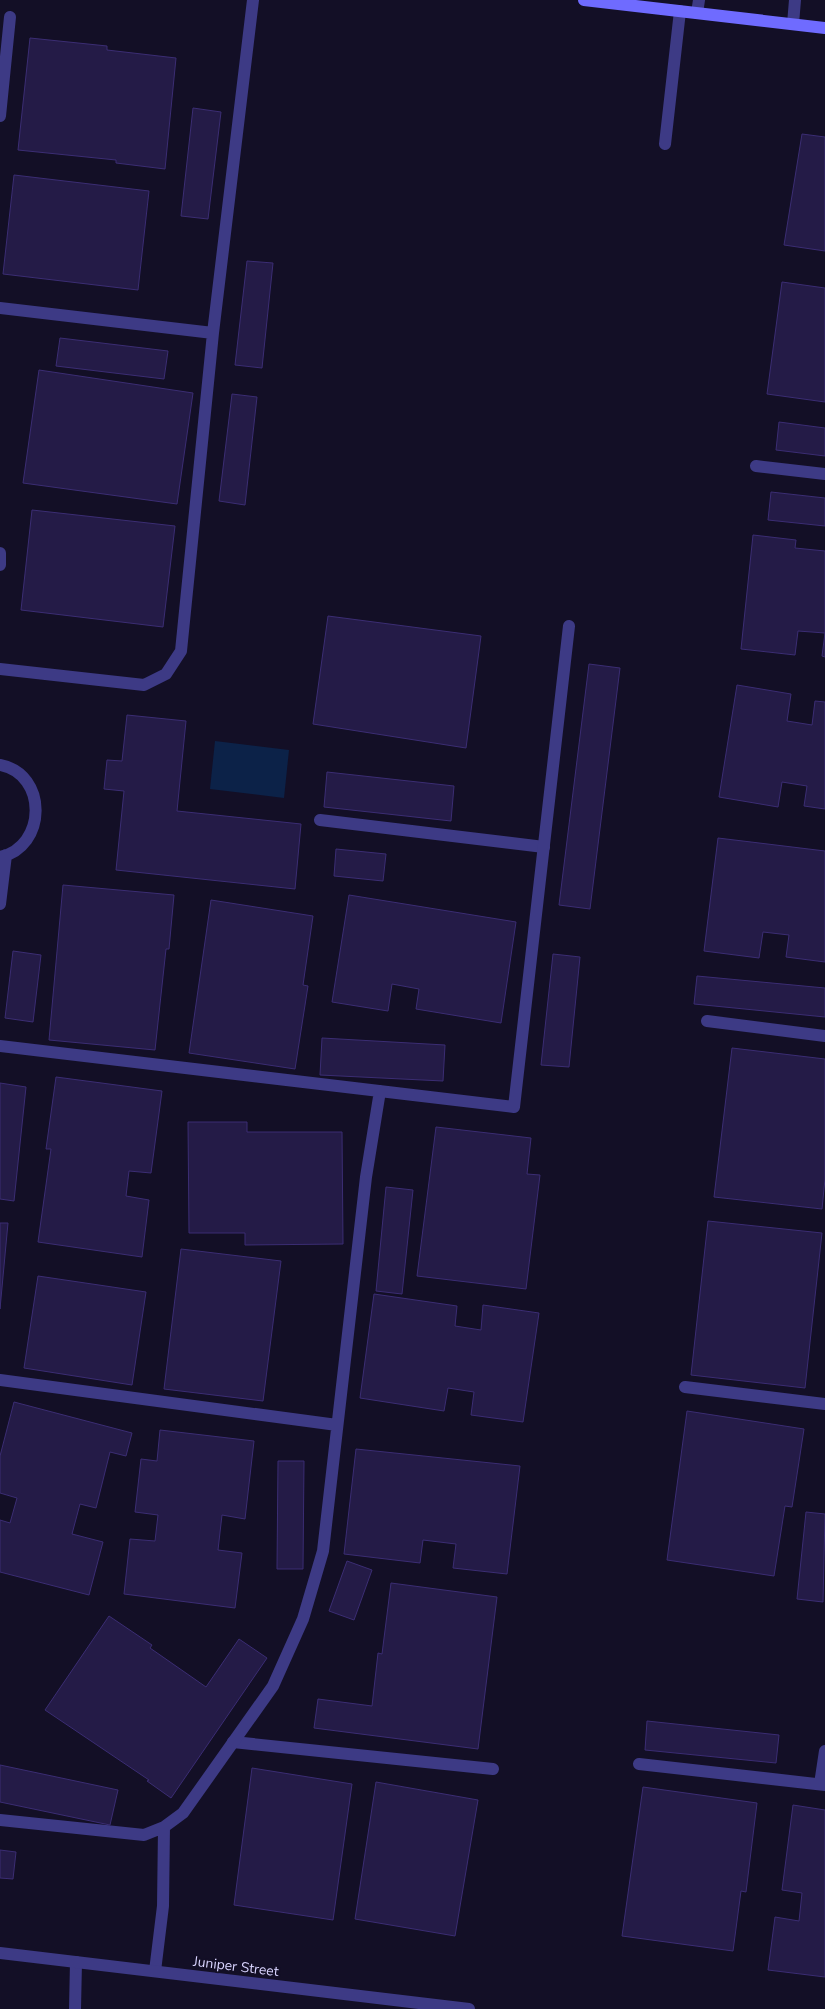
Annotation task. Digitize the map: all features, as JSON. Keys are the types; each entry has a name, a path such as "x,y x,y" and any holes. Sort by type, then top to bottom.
{"main road":[{"path":"584,0 825,28"}],"street":[{"path":"0,669 144,685 166,674 181,651 213,333 253,0"},
{"path":"697,13 699,0"},
{"path":"793,24 796,0"},
{"path":"665,144 680,11"},
{"path":"0,116 10,17"},
{"path":"0,308 213,333"},
{"path":"756,466 825,474"},
{"path":"0,553 0,565"},
{"path":"0,1046 514,1107 569,626"},
{"path":"0,765 17,773 27,783 34,796 37,810 35,824 28,837 19,848 3,856 0,904"},
{"path":"320,820 544,847"},
{"path":"706,1021 825,1036"},
{"path":"0,1820 144,1835 164,1827 183,1813 273,1686 303,1619 324,1551 366,1177 380,1091"},
{"path":"0,1380 337,1425"},
{"path":"685,1387 825,1404"},
{"path":"233,1742 493,1769"},
{"path":"639,1764 823,1785 825,1751"},
{"path":"156,1971 163,1906 164,1827"},
{"name":"Juniper Street","path":"0,1953 469,2009"},
{"path":"74,2009 76,1962"}],"water":[{"path":"215,741 289,750 284,798 210,789"}],"building":[{"path":"30,38 107,46 107,50 176,58 165,169 116,163 116,160 18,150"},
{"path":"193,108 221,112 208,219 181,216"},
{"path":"802,134 825,137 825,251 784,245"},
{"path":"14,175 149,191 138,290 3,274"},
{"path":"247,261 273,263 262,368 235,365"},
{"path":"782,282 825,288 825,402 767,394"},
{"path":"60,338 168,351 164,379 56,366"},
{"path":"39,370 193,393 177,504 23,483"},
{"path":"232,394 257,397 245,505 219,501"},
{"path":"779,422 825,428 825,456 776,450"},
{"path":"771,492 825,498 825,526 768,520"},
{"path":"32,510 175,526 163,627 21,610"},
{"path":"753,535 796,540 795,548 825,551 825,633 798,631 795,655 741,649"},
{"path":"328,616 481,636 466,748 313,724"},
{"path":"825,633 825,657 822,656"},
{"path":"589,664 620,668 590,909 559,905"},
{"path":"737,685 791,694 787,721 812,725 815,701 825,702 825,809 804,806 807,786 782,782 778,807 719,797"},
{"path":"127,715 186,721 177,811 301,824 295,889 116,870 124,791 104,789 107,760 122,761"},
{"path":"327,772 454,786 451,821 324,807"},
{"path":"718,838 825,851 825,962 786,957 789,935 763,932 759,958 704,951"},
{"path":"336,849 386,854 383,881 334,876"},
{"path":"63,885 174,895 169,949 166,949 155,1050 49,1040"},
{"path":"349,895 516,922 501,1023 416,1009 419,989 392,984 388,1011 332,1002"},
{"path":"211,900 313,916 303,985 308,986 295,1069 189,1053"},
{"path":"13,951 41,955 33,1022 5,1018"},
{"path":"553,954 580,957 569,1067 541,1065"},
{"path":"697,976 825,988 825,1017 694,1004"},
{"path":"322,1038 445,1045 443,1081 320,1075"},
{"path":"732,1048 825,1059 825,1179 822,1209 714,1197"},
{"path":"56,1077 162,1091 151,1173 129,1171 126,1196 149,1200 142,1257 38,1242 51,1149 46,1149"},
{"path":"0,1083 26,1087 14,1201 0,1199"},
{"path":"188,1122 247,1122 247,1132 342,1132 343,1244 245,1245 245,1233 189,1233"},
{"path":"436,1127 531,1138 527,1174 540,1175 526,1289 417,1276"},
{"path":"386,1187 413,1190 402,1294 376,1291"},
{"path":"708,1221 822,1233 805,1388 691,1375"},
{"path":"0,1223 8,1223 0,1309"},
{"path":"181,1249 281,1261 263,1401 164,1389"},
{"path":"38,1276 146,1292 132,1385 24,1368"},
{"path":"374,1294 457,1306 455,1326 481,1330 483,1305 539,1313 523,1422 471,1415 474,1392 448,1388 444,1411 360,1398"},
{"path":"14,1402 132,1433 126,1456 110,1452 96,1508 80,1504 72,1534 103,1542 89,1595 0,1572 0,1520 10,1523 17,1498 0,1493 0,1456"},
{"path":"687,1411 804,1429 792,1507 785,1506 774,1576 667,1560"},
{"path":"160,1430 254,1441 245,1519 222,1515 218,1550 242,1553 235,1608 124,1594 130,1539 155,1541 158,1515 135,1512 141,1459 157,1461"},
{"path":"356,1449 520,1466 507,1574 453,1568 456,1544 423,1540 420,1563 344,1554"},
{"path":"278,1461 304,1461 303,1569 277,1569"},
{"path":"806,1512 825,1514 823,1602 797,1599"},
{"path":"347,1561 372,1570 354,1620 329,1611"},
{"path":"391,1583 497,1597 478,1749 314,1728 318,1699 372,1706 378,1653 382,1654"},
{"path":"109,1616 152,1645 150,1648 206,1687 239,1639 267,1658 171,1798 147,1781 149,1780 45,1710"},
{"path":"647,1721 779,1735 776,1763 645,1750"},
{"path":"0,1765 118,1790 110,1825 0,1802"},
{"path":"252,1768 352,1784 333,1920 234,1905"},
{"path":"376,1782 478,1800 455,1936 355,1919"},
{"path":"643,1787 757,1803 746,1892 741,1891 733,1951 622,1936"},
{"path":"793,1805 825,1810 825,1977 768,1970 775,1917 799,1921 802,1893 782,1890"},
{"path":"0,1850 16,1852 13,1879 0,1878"}]}
